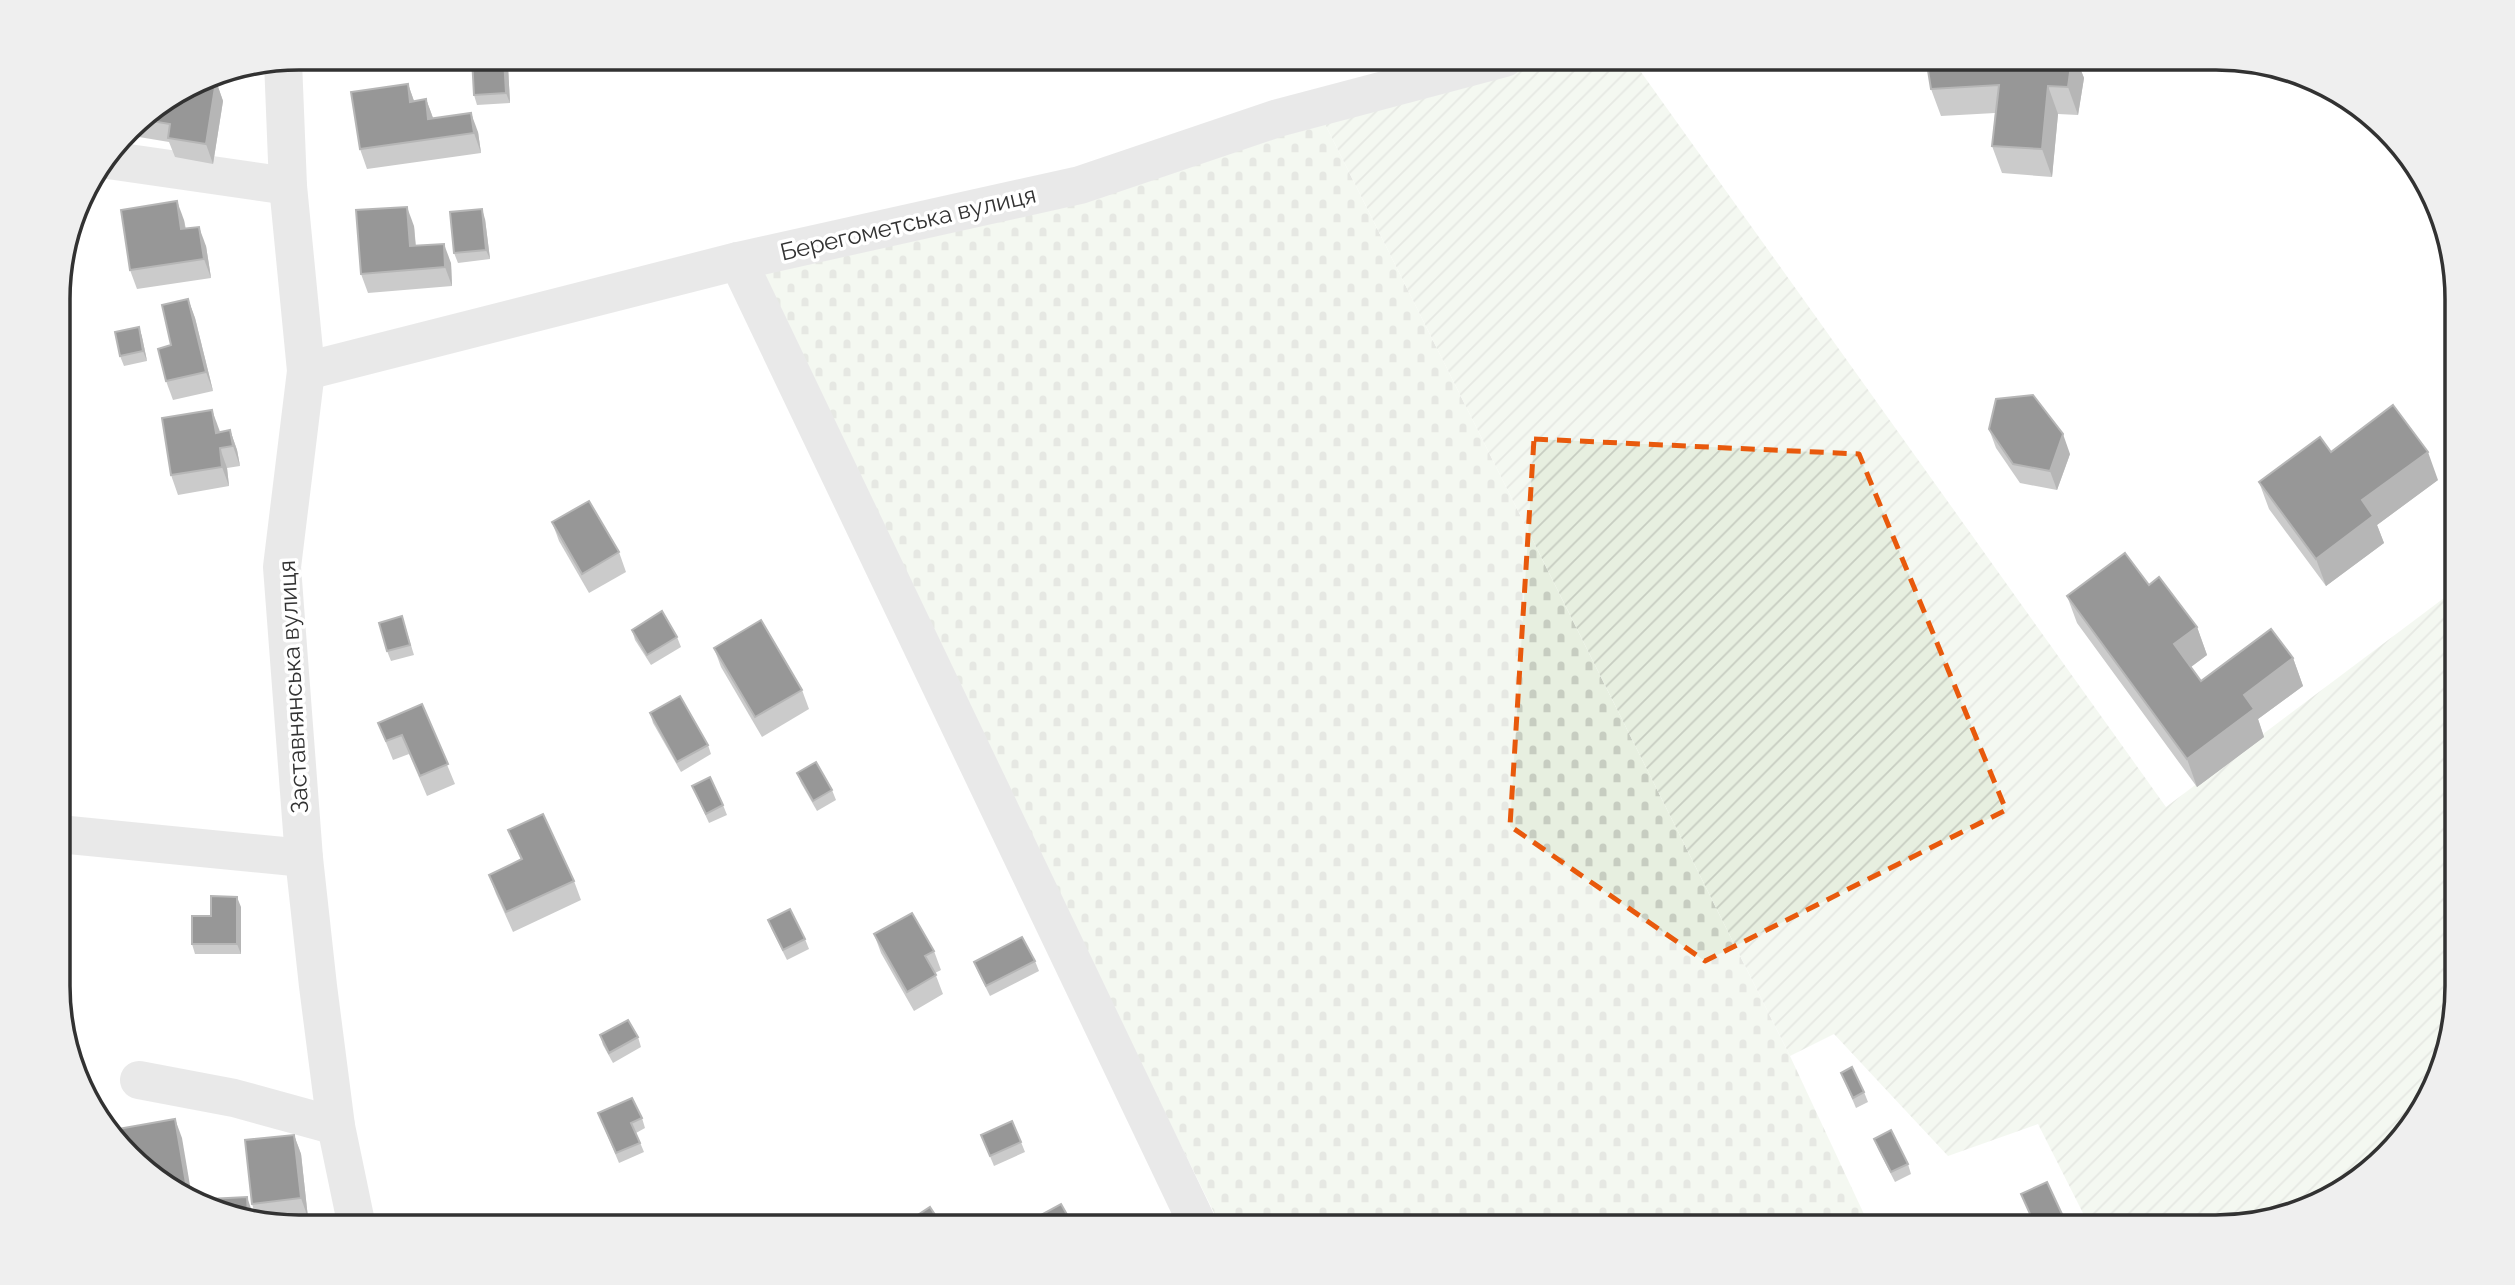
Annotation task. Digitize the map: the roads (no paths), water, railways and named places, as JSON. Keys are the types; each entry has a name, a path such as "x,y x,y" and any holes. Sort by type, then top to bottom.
{"street":[{"name":"Заставнянська вулиця","path":"283,70 288,186 306,372 282,567 304,858 336,1126 355,1215"},
{"name":"Берегометська вулиця","path":"306,372 738,261 1080,185 1278,118 1460,70"},
{"path":"117,161 288,186"},
{"path":"738,261 1193,1215"},
{"path":"70,835 304,858"},
{"path":"139,1080 234,1098 336,1126"}]}
